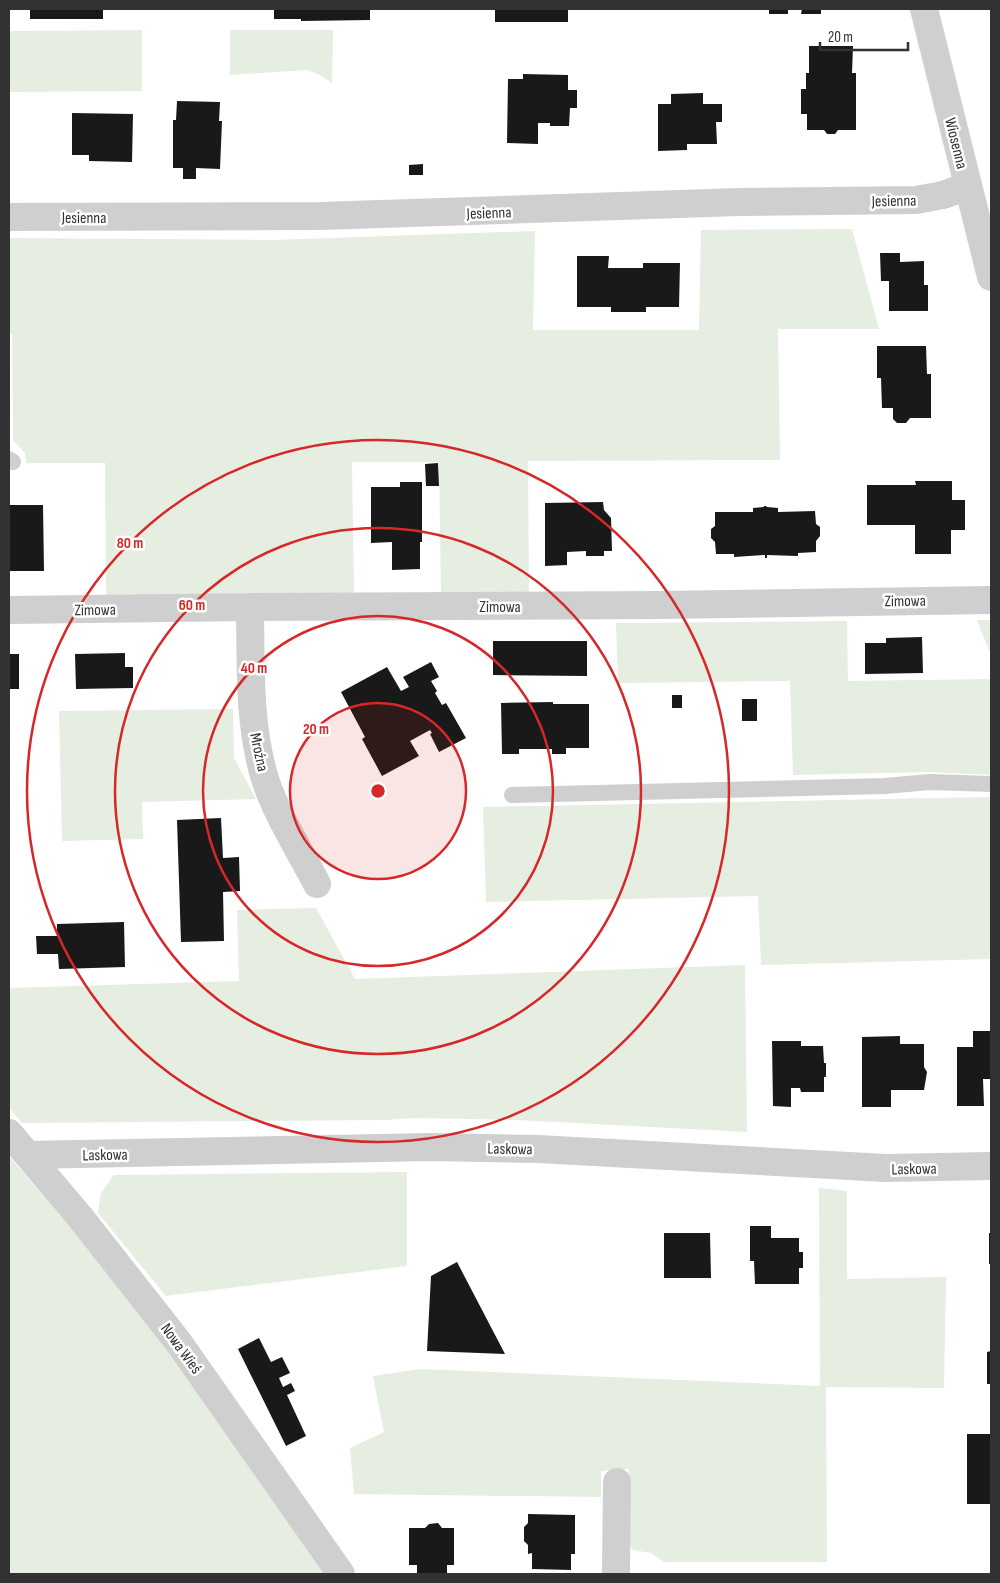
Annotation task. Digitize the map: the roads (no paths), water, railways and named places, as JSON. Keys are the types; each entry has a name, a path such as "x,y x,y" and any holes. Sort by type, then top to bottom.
{"street":[{"name":"Wiosenna","path":"924,9 990,270"},
{"name":"Jesienna","path":"9,217 439,214 738,202 916,200 943,195 968,186"},
{"name":"Zimowa","path":"9,610 660,605 991,600"},
{"name":"Mroźna","path":"250,607 254,728 260,756 274,800 317,884"},
{"name":"Nowa Wieś","path":"9,1133 86,1225 179,1343 341,1574"},
{"name":"Laskowa","path":"28,1155 430,1147 538,1148 886,1168 991,1166"},
{"path":"616,1574 617,1482"}],"lane":[{"path":"512,795 885,786 930,782 991,784"}]}
